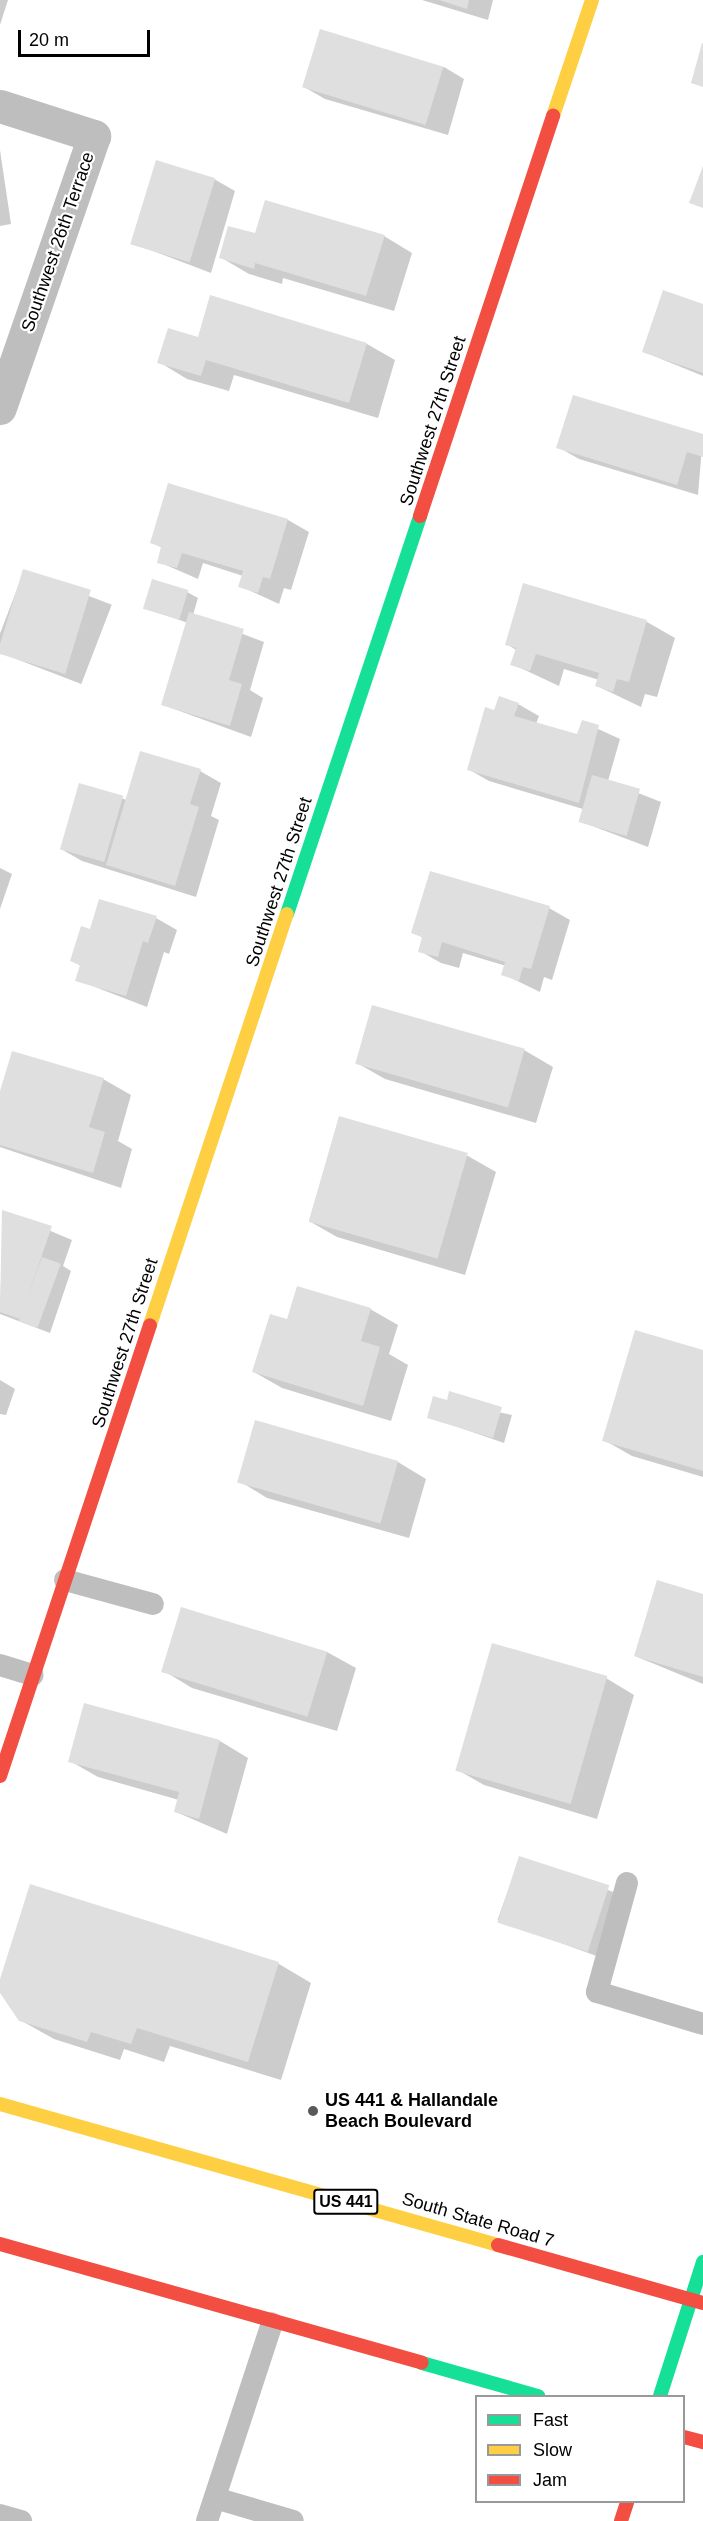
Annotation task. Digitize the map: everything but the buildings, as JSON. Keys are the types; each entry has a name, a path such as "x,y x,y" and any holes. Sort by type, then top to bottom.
{"street":[{"name":"Southwest 27th Street","path":"0,1776 592,0"},
{"name":"Southwest 26th Terrace","path":"0,106 94,136 0,408"},
{"name":"South State Road 7","path":"0,2104 697,2301"},
{"path":"0,2244 531,2395"},
{"path":"661,2395 697,2301 703,2262"},
{"path":"685,2437 703,2442"},
{"path":"621,2521 627,2503"}],"lane":[{"path":"65,1580 153,1604"},
{"path":"0,1665 33,1675"},
{"path":"627,1883 597,1992 703,2024"},
{"path":"207,2521 272,2323"},
{"path":"215,2498 293,2521"},
{"path":"0,2515 21,2521"}],"traffic: fast":[{"path":"287,914 420,516"},
{"path":"660,2395 703,2262"},
{"path":"422,2363 534,2395"}],"traffic: slow":[{"path":"553,116 592,0"},
{"path":"150,1325 287,914"},
{"path":"0,2104 498,2245"}],"traffic: jam":[{"path":"420,516 553,116"},
{"path":"0,1776 150,1325"},
{"path":"0,2244 422,2363"},
{"path":"498,2245 703,2303"},
{"path":"685,2437 703,2442"},
{"path":"621,2521 627,2503"}],"place":[{"name":"US 441 & Hallandale Beach Boulevard","path":"313,2111"}]}
